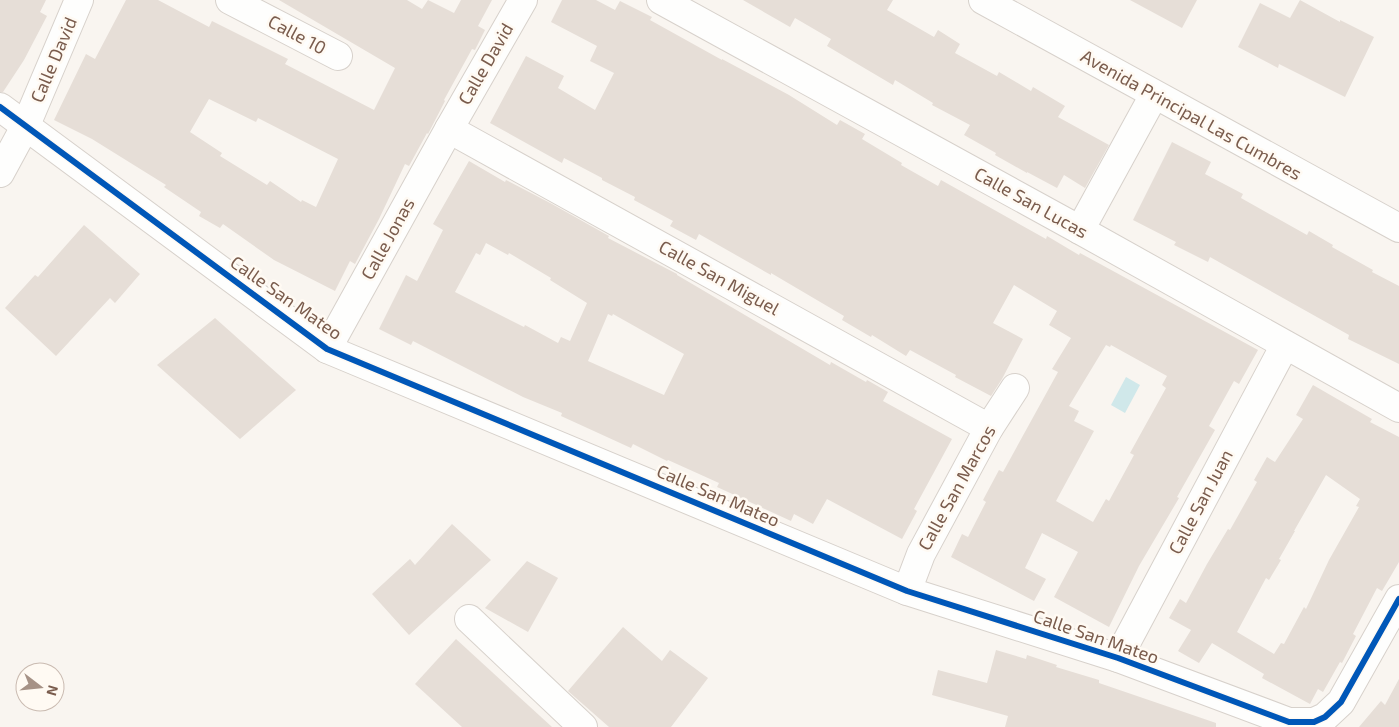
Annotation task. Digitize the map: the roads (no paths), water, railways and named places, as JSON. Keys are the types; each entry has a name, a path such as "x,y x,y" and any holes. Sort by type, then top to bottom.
{"street":[{"name":"Calle David","path":"0,173 26,125 79,0"},
{"name":"Calle 10","path":"230,0 338,56"},
{"name":"Calle David","path":"448,128 523,0"},
{"name":"Calle San Lucas","path":"661,0 1399,408"},
{"name":"Avenida Principal Las Cumbres","path":"983,0 1399,228"},
{"path":"1080,230 1154,95"},
{"name":"Calle San Mateo","path":"0,107 327,349 907,591 1118,658 1289,722 1314,722 1325,717 1341,702 1399,599"},
{"name":"Calle Jonas","path":"327,349 448,128"},
{"name":"Calle San Miguel","path":"448,128 989,428"},
{"name":"Calle San Juan","path":"1118,658 1285,345"},
{"name":"Calle San Marcos","path":"907,591 921,554 989,428 1015,388"},
{"path":"469,618 583,727"}],"water":[{"path":"1126,377 1140,385 1125,413 1111,405"}]}
